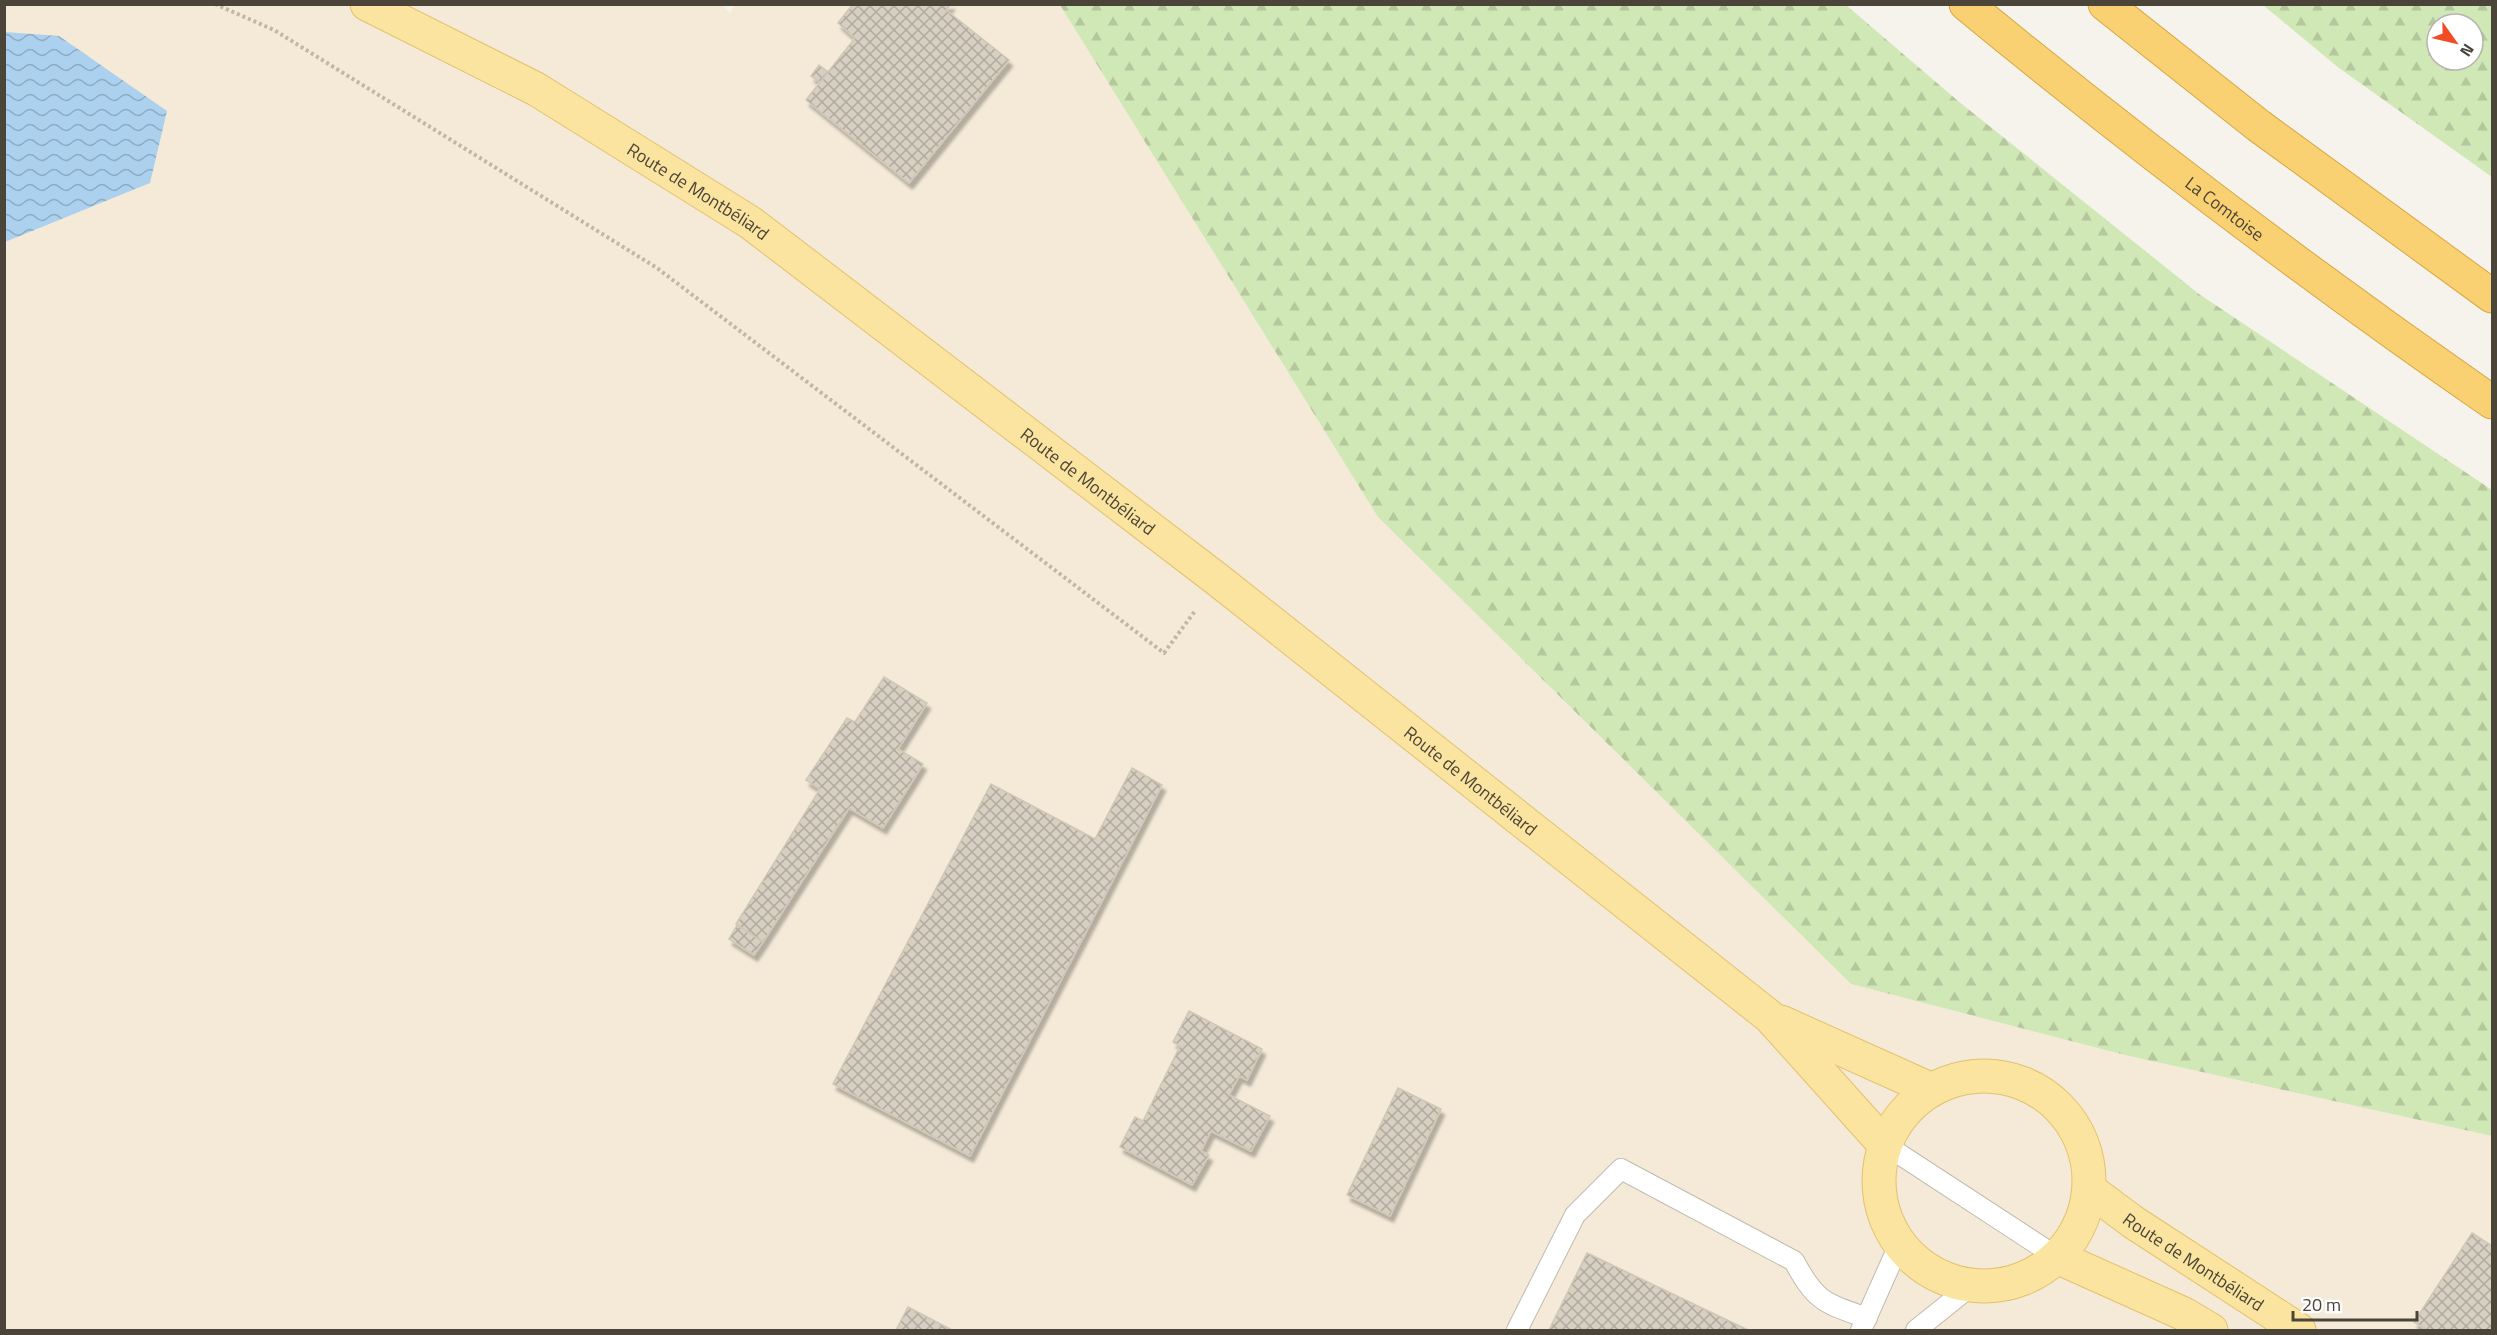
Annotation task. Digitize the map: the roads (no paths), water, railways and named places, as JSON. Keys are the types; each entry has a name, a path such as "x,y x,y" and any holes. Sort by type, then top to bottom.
{"highway":[{"name":"La Comtoise","path":"1966,4 2043,67 2237,217 2493,402"},
{"path":"2105,4 2259,126 2493,296"}],"main road":[{"name":"Route de Montbéliard","path":"367,4 536,89 750,223 1218,580 1770,1017 1884,1144"},
{"name":"Route de Montbéliard","path":"1770,1017 1930,1089"},
{"path":"1994,1075 2026,1083 2054,1101 2075,1126 2088,1157 2090,1190 2084,1215 2073,1237 2057,1257 2032,1275 2002,1285 1971,1286 1944,1279 1920,1265 1899,1245 1883,1214 1878,1179 1884,1144 1902,1113 1930,1089 1961,1077 1994,1075"},
{"name":"Route de Montbéliard","path":"2090,1190 2133,1222 2300,1330"},
{"path":"2057,1257 2184,1314 2211,1330"}],"lane":[{"path":"1884,1144 2057,1257"},
{"path":"1517,1330 1575,1215 1621,1169 1794,1261 1808,1286 1828,1305 1864,1324 1899,1245"},
{"path":"1916,1330 1971,1286"}],"water":[{"path":"5,32 59,36 167,111 150,183 5,242"}]}
